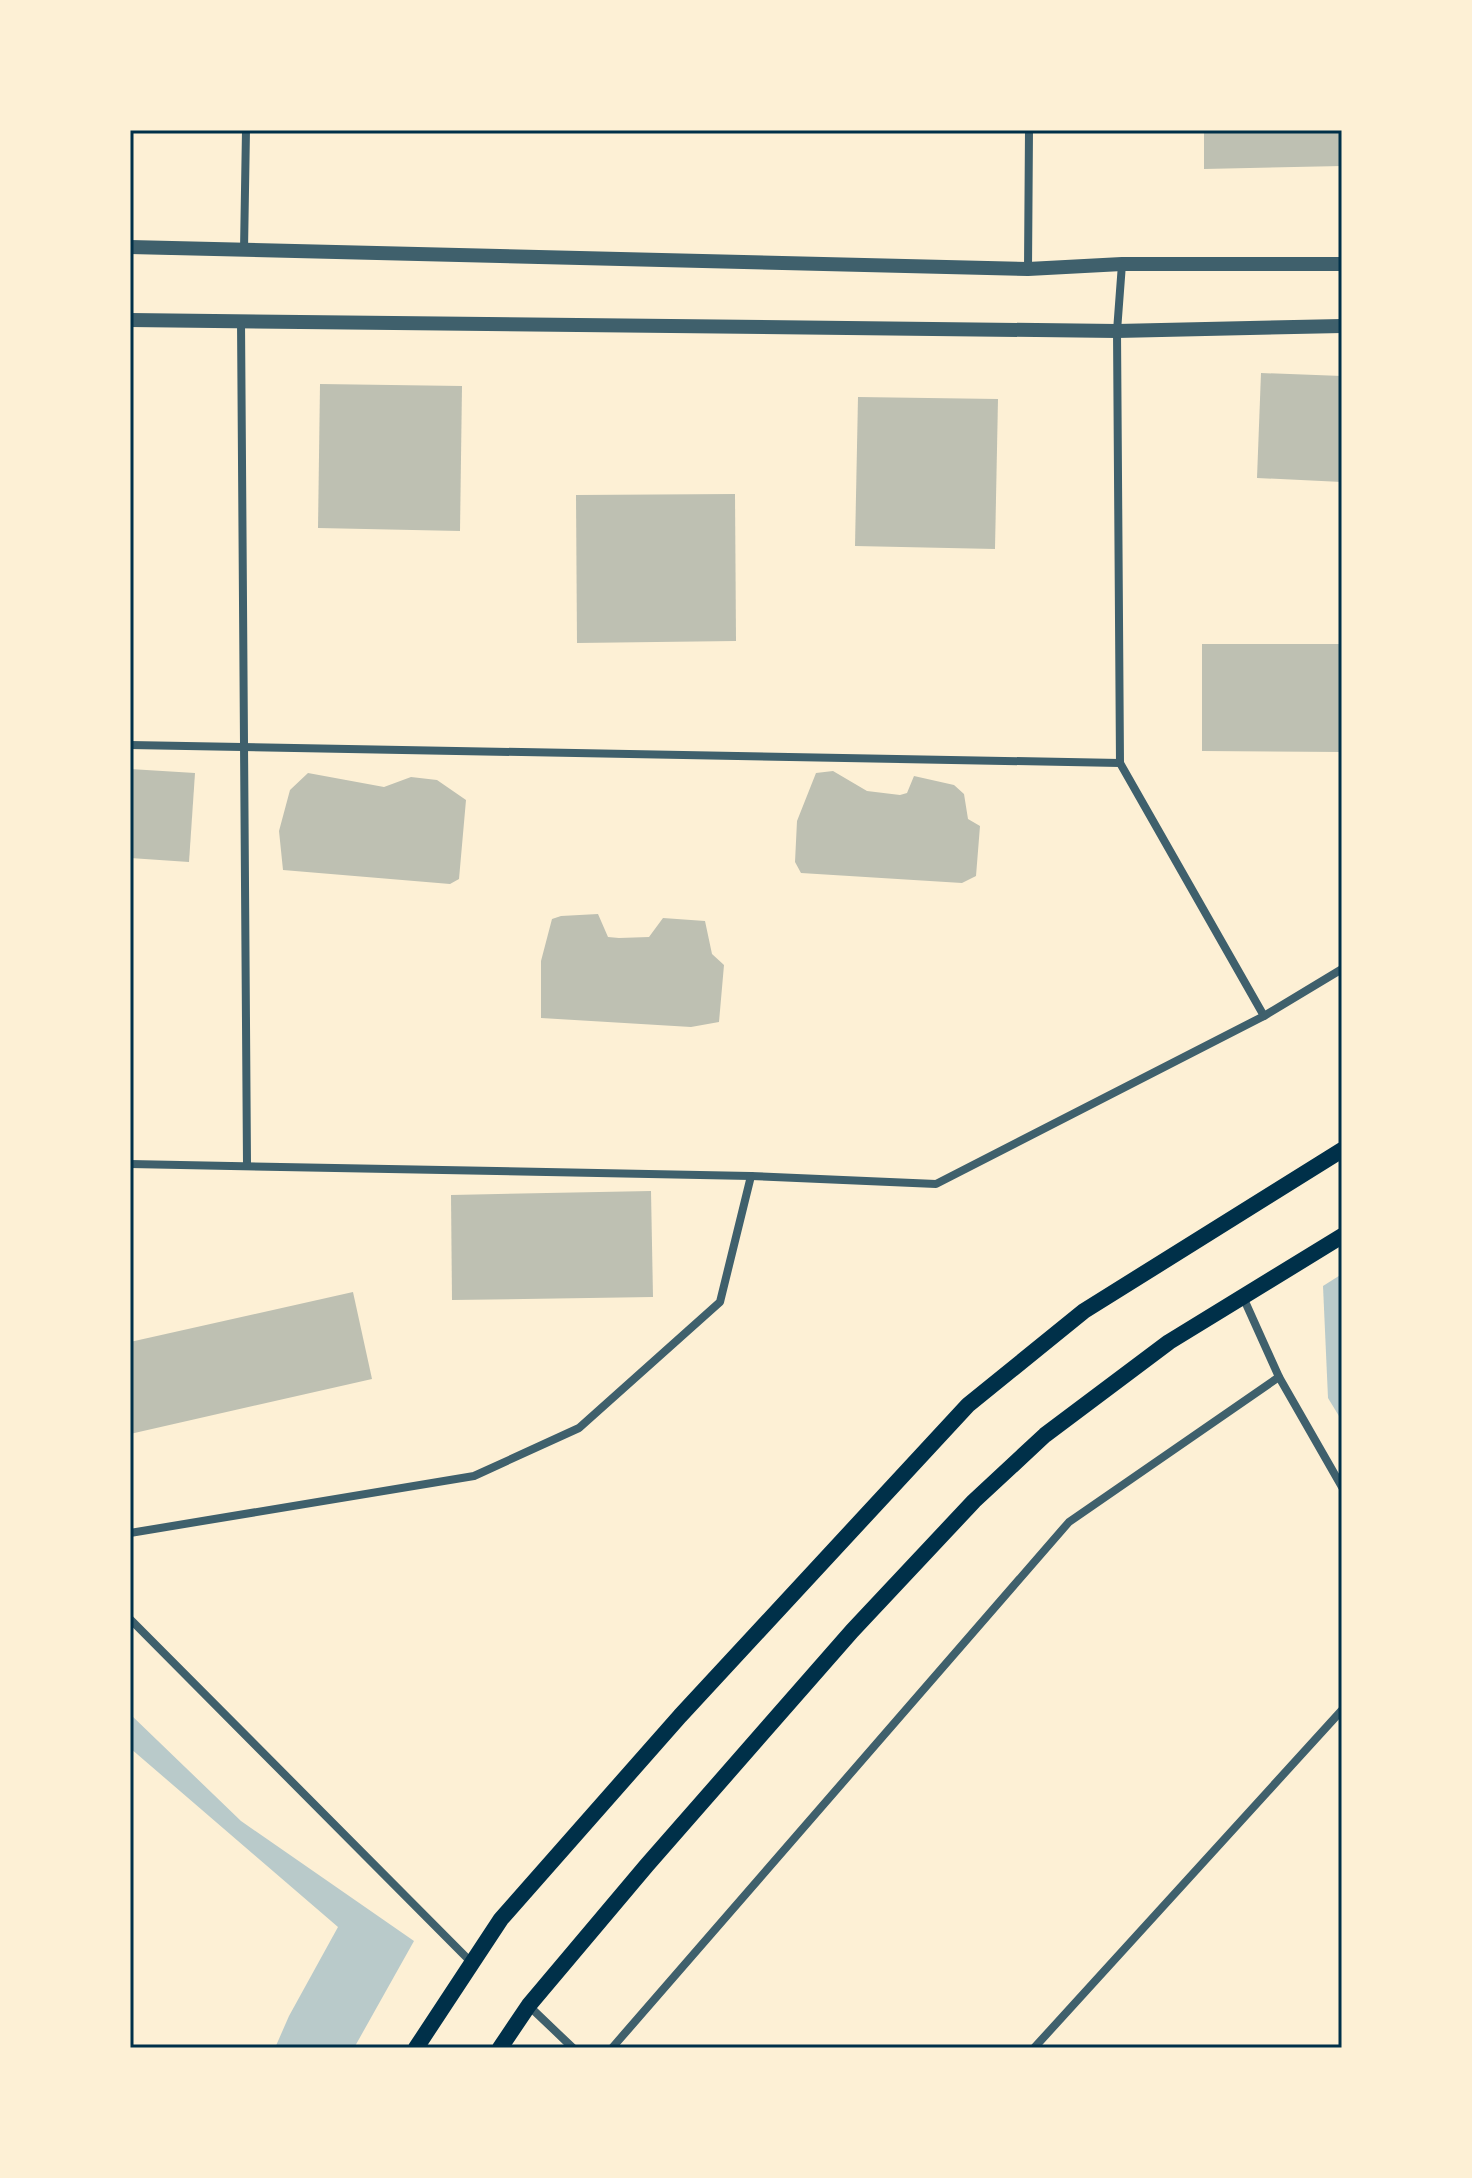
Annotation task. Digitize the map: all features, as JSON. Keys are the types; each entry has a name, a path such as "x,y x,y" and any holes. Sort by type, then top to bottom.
{"main road":[{"path":"416,2048 501,1919 669,1728 968,1405 1084,1311 1342,1150"},
{"path":"500,2048 529,2005 647,1865 852,1631 974,1501 1045,1435 1169,1342 1342,1236"}],"street":[{"path":"244,250 246,130"},
{"path":"1028,269 1029,130"},
{"path":"130,247 1028,269 1122,264 1342,264"},
{"path":"1122,264 1117,331 1120,763 1264,1016"},
{"path":"130,320 1117,331 1342,326"},
{"path":"241,321 247,1164"},
{"path":"130,745 1120,763"},
{"path":"130,1164 751,1176 936,1184 1264,1016 1342,969"},
{"path":"130,1533 474,1476 579,1428 720,1302 751,1176"},
{"path":"1243,1297 1279,1377 1342,1487"},
{"path":"612,2048 1069,1522 1279,1377"},
{"path":"130,1619 472,1963"},
{"path":"1034,2048 1342,1710"},
{"path":"529,2005 573,2048"}],"shaded area":[{"path":"1342,1274 1342,1421 1328,1398 1323,1286"},
{"path":"130,1714 241,1821 414,1941 354,2048 275,2048 338,1927 130,1748"}],"building":[{"path":"1204,130 1342,130 1342,166 1204,169"},
{"path":"1261,373 1342,376 1342,482 1257,478"},
{"path":"320,384 462,386 460,531 318,528"},
{"path":"858,397 998,399 995,549 855,546"},
{"path":"735,494 736,641 577,643 576,495"},
{"path":"1202,644 1342,644 1342,752 1202,751"},
{"path":"130,769 195,773 189,862 130,858"},
{"path":"833,771 867,791 900,795 907,793 914,776 954,785 964,794 968,819 980,826 976,876 962,883 801,873 795,862 797,821 816,773"},
{"path":"308,773 384,787 411,777 437,780 466,800 459,879 450,884 283,870 279,831 290,790"},
{"path":"598,914 608,937 619,938 649,937 663,918 705,921 712,954 724,965 719,1022 691,1027 541,1018 541,961 552,919"},
{"path":"651,1191 653,1297 452,1300 451,1195"},
{"path":"353,1292 372,1379 130,1434 130,1342"}]}
